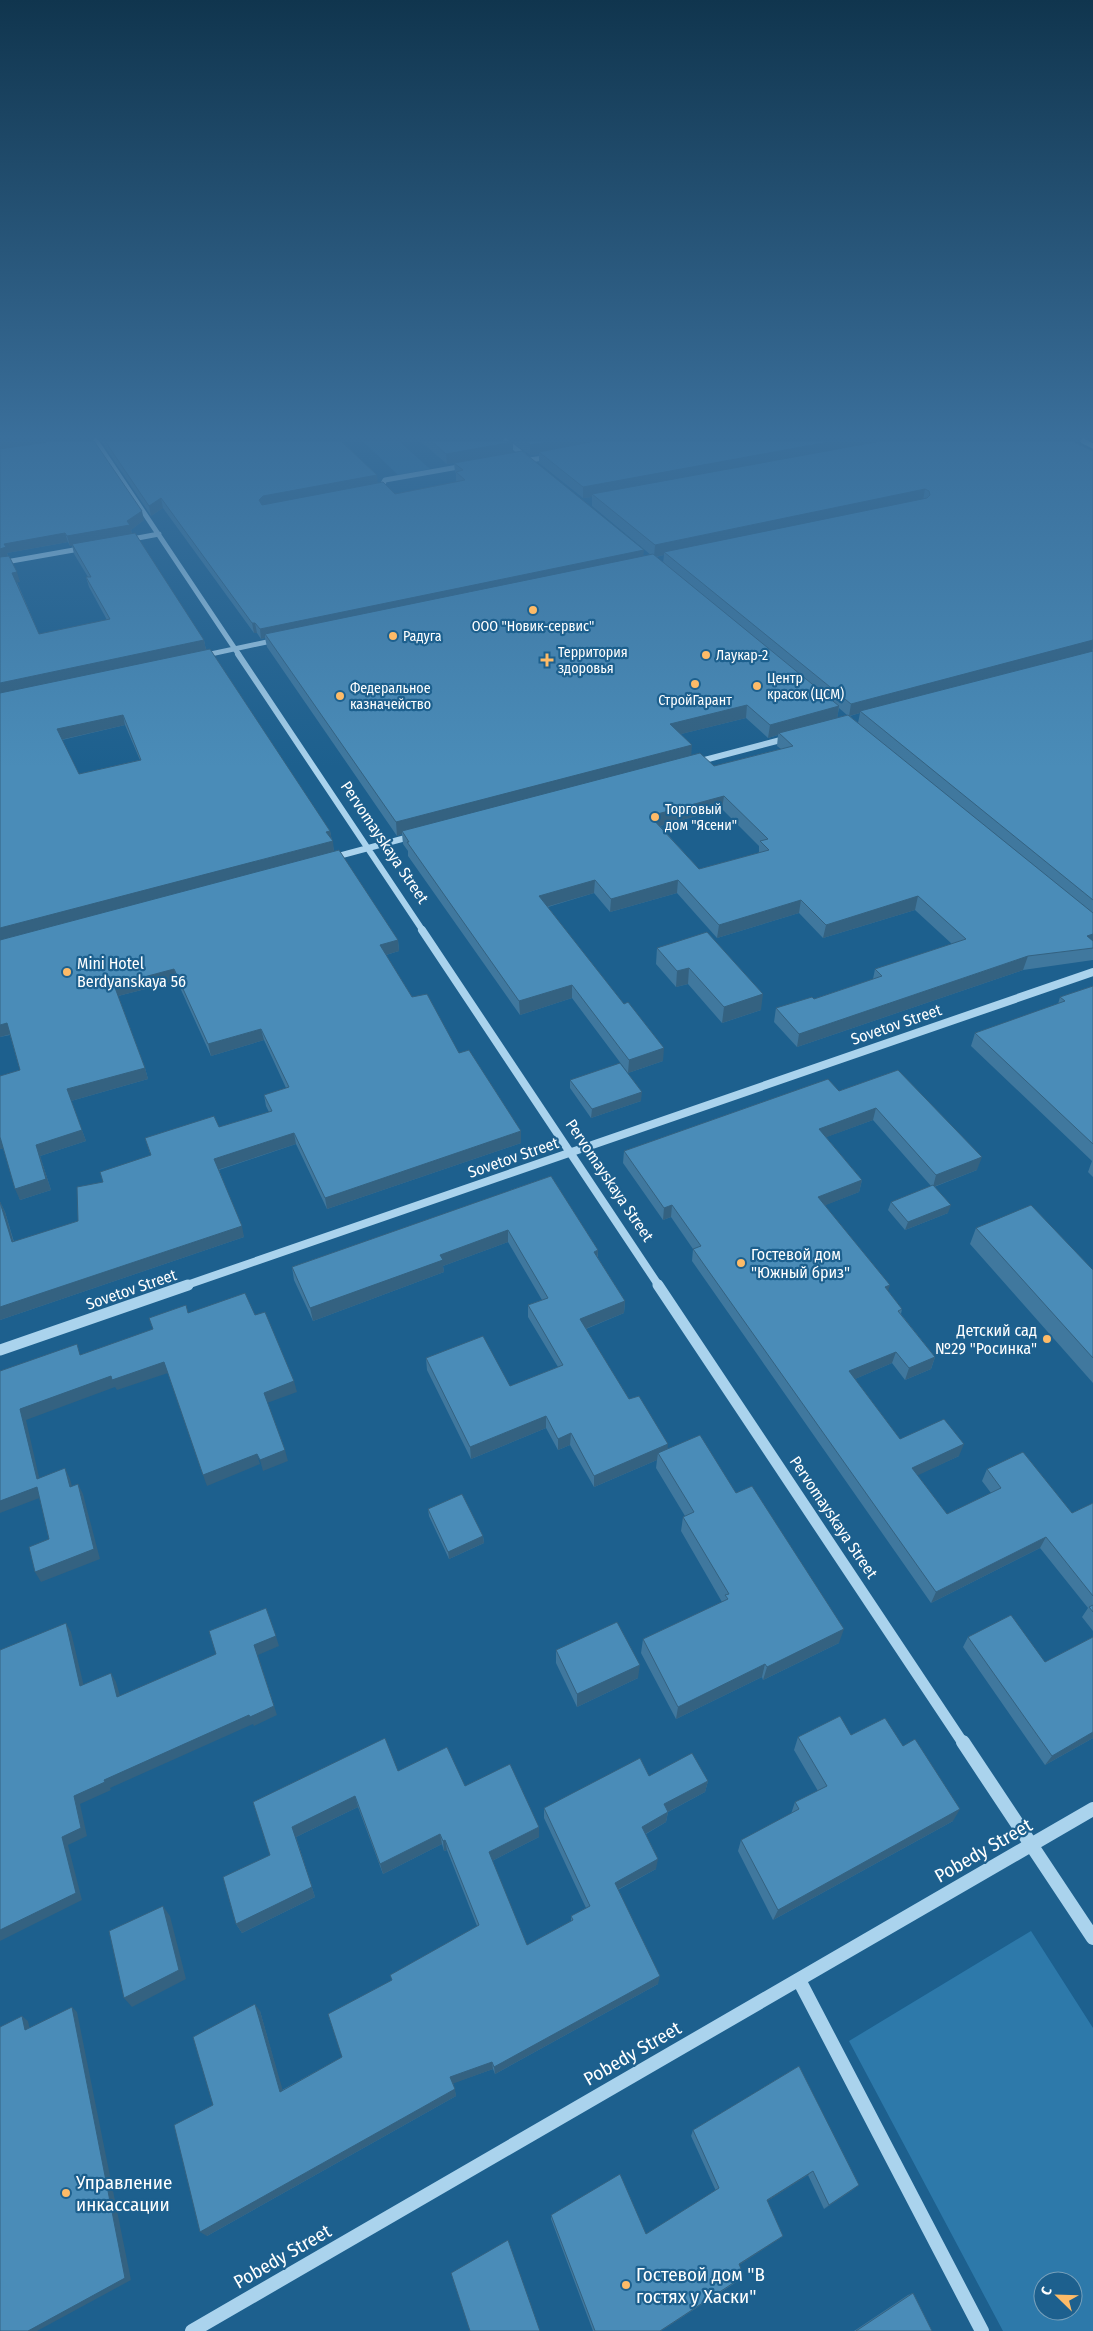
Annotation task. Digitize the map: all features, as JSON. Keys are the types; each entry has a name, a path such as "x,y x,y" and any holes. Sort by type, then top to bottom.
{"street":[{"path":"0,563 72,550"},
{"name":"Pervomayskaya Street","path":"169,550 1093,1938"},
{"path":"195,658 283,639"},
{"path":"684,765 800,735"},
{"path":"326,859 423,834"},
{"name":"Sovetov Street","path":"0,1350 1093,972"},
{"name":"Pobedy Street","path":"192,2331 1093,1809"},
{"path":"799,1980 982,2331"}],"shaded area":[{"path":"1031,1931 1093,2028 1093,2331 1003,2331 849,2041"}],"building":[{"path":"75,550 146,550 204,640 0,683 0,557 9,556 17,572 12,573 39,634 110,619 86,577 91,577"},
{"path":"199,550 644,550 260,629 255,623 252,623"},
{"path":"675,550 1093,550 1093,640 851,704 664,552"},
{"path":"653,554 839,706 770,725 747,705 670,724 692,745 396,822 265,634"},
{"path":"210,649 330,831 326,832 333,841 0,928 0,693","holes":["123,715 141,760 79,774 57,729"]},
{"path":"1093,651 1093,900 860,711"},
{"path":"848,715 1093,913 1093,934 1087,936 1093,941 1093,948 1028,956 799,1034 776,1008 812,997 814,999 882,976 875,969 966,939 918,896 826,925 801,900 719,925 678,880 611,899 595,880 539,896 624,1004 628,1002 664,1048 629,1060 572,985 519,1001 407,842 409,842 402,831 700,753 714,766 793,746 779,733","holes":["724,796 768,839 760,841 769,850 699,869 650,816"]},
{"path":"339,850 398,940 380,945 412,997 427,994 459,1053 469,1050 521,1131 325,1198 294,1133 214,1159 242,1226 0,1307 0,1202 12,1242 78,1221 77,1187 103,1182 100,1172 151,1155 145,1138 214,1116 219,1127 272,1111 264,1095 289,1087 261,1029 208,1044 174,969 114,985 145,1068 67,1089 82,1130 36,1145 46,1179 15,1189 0,1137 0,1076 20,1070 7,1023 0,1025 0,940"},
{"path":"707,932 763,994 724,1007 689,968 677,971 657,948"},
{"path":"1093,986 1093,1144 975,1033 1065,1001 1060,997"},
{"path":"620,1063 642,1092 592,1109 570,1080"},
{"path":"898,1070 982,1157 936,1175 876,1108 819,1129 862,1180 818,1197 890,1285 885,1287 902,1309 898,1311 935,1357 909,1368 896,1352 849,1371 900,1439 944,1419 964,1444 912,1468 947,1514 1001,1488 987,1469 1023,1452 1072,1513 1093,1503 1093,1596 1046,1537 936,1592 693,1249 701,1246 672,1205 664,1208 624,1151 828,1079 839,1091"},
{"path":"551,1176 598,1250 594,1252 625,1301 580,1319 629,1399 639,1396 668,1444 594,1476 571,1433 558,1439 546,1416 470,1447 426,1358 483,1336 510,1386 563,1365 528,1305 548,1298 508,1230 440,1255 443,1260 310,1308 292,1267"},
{"path":"933,1185 951,1205 908,1222 891,1202"},
{"path":"1031,1205 1093,1270 1093,1358 976,1228"},
{"path":"245,1293 255,1315 265,1312 294,1381 264,1393 285,1450 260,1460 257,1454 203,1475 164,1362 112,1380 111,1376 20,1409 37,1479 65,1468 70,1487 78,1484 94,1549 35,1572 29,1547 49,1539 37,1487 0,1501 0,1371 77,1344 80,1355 153,1329 149,1318 186,1305 188,1313"},
{"path":"700,1435 736,1493 752,1486 844,1629 767,1667 765,1664 678,1707 643,1639 728,1599 725,1595 729,1594 683,1517 694,1512 658,1453"},
{"path":"462,1494 483,1536 448,1552 428,1509"},
{"path":"266,1608 276,1636 254,1645 274,1706 250,1717 249,1715 104,1780 105,1782 74,1796 81,1828 62,1837 76,1893 0,1930 0,1650 66,1623 80,1686 111,1673 117,1697 216,1654 209,1631"},
{"path":"1011,1615 1045,1662 1093,1637 1093,1732 1052,1756 968,1637"},
{"path":"617,1622 640,1665 577,1694 556,1650"},
{"path":"840,1716 851,1735 885,1718 903,1746 915,1739 960,1809 778,1910 741,1840 799,1809 795,1802 827,1786 798,1737"},
{"path":"385,1738 398,1771 447,1747 465,1786 510,1764 539,1827 489,1852 527,1945 573,1920 571,1916 590,1906 544,1808 640,1758 649,1776 692,1753 708,1781 664,1804 668,1812 642,1827 658,1859 615,1883 660,1976 494,2067 492,2062 450,2077 455,2089 200,2232 174,2125 213,2105 193,2037 255,2004 280,2092 342,2057 328,2014 392,1980 390,1975 479,1925 445,1840 443,1841 440,1834 380,1864 355,1796 292,1827 312,1887 236,1924 223,1877 270,1855 253,1802"},
{"path":"163,1906 179,1970 124,1998 109,1931"},
{"path":"72,2007 125,2278 28,2331 0,2331 0,2027 22,2016 25,2030"},
{"path":"799,2066 859,2185 829,2205 813,2171 767,2200 783,2236 739,2264 744,2276 660,2331 595,2331 551,2215 620,2174 646,2234 719,2188 693,2130"},
{"path":"508,2240 540,2331 470,2331 451,2273"},
{"path":"913,2293 932,2331 856,2331"}],"place":[{"name":"ООО \"Новик-сервис\"","path":"533,610"},
{"name":"Радуга","path":"393,636"},
{"name":"Лаукар-2","path":"706,655"},
{"name":"Территория здоровья","path":"547,660"},
{"name":"СтройГарант","path":"695,684"},
{"name":"Центр красок (ЦСМ)","path":"757,686"},
{"name":"Федеральное казначейство","path":"340,696"},
{"name":"Торговый дом \"Ясени\"","path":"655,817"},
{"name":"Mini Hotel Berdyanskaya 56","path":"67,972"},
{"name":"Гостевой дом \"Южный бриз\"","path":"741,1263"},
{"name":"Детский сад №29 \"Росинка\"","path":"1047,1339"},
{"name":"Управление инкассации","path":"66,2193"},
{"name":"Гостевой дом \"В гостях у Хаски\"","path":"626,2285"}]}
